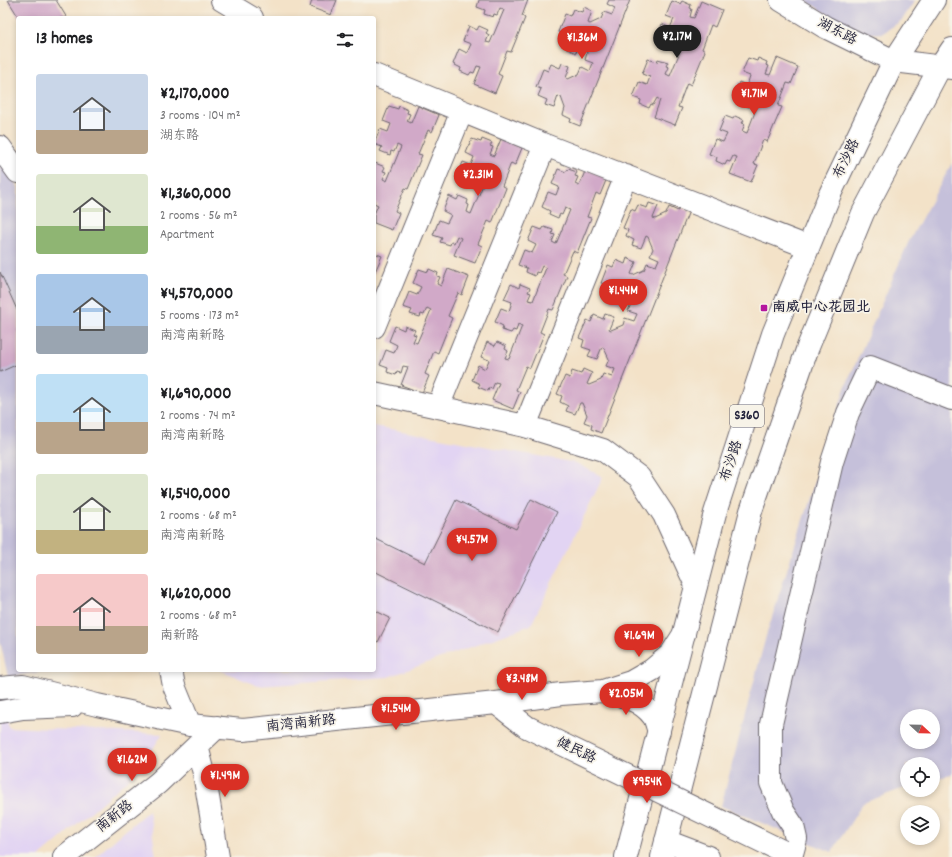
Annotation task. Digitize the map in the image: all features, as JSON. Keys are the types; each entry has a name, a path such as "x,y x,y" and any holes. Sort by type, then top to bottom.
{"street":[{"path":"222,0 249,16"},
{"name":"湖东路","path":"781,0 825,27 894,61 946,68"},
{"name":"布沙路","path":"626,857 715,513 773,334 830,194 894,61 934,0"},
{"name":"S360","path":"664,849 751,511 808,347 863,213 946,68 952,49"},
{"path":"376,80 462,111 545,145 808,247"},
{"path":"376,322 462,111"},
{"path":"438,407 545,145"},
{"path":"0,147 16,169"},
{"path":"526,426 626,176"},
{"path":"787,855 796,839 793,826 783,811 770,783 771,724 832,462 848,414 870,367 952,399"},
{"path":"376,393 526,426 603,450 639,477 664,514 696,585"},
{"name":"南湾南新路","path":"602,692 631,682 652,670 671,654 684,634"},
{"path":"171,672 174,686 190,725"},
{"name":"南湾南新路","path":"0,688 23,686 97,705 190,725 217,726 242,730 496,703 561,694 602,692 623,696 642,705 654,717 659,731"},
{"name":"健民路","path":"496,703 527,727 787,855"},
{"name":"南湾南新路","path":"0,712 23,708 97,705"},
{"name":"南新路","path":"64,857 158,783 217,726"},
{"path":"197,746 204,773 218,857"},
{"path":"664,849 708,857"}],"shaded area":[{"path":"805,0 915,0 902,20 883,33 858,34"},
{"path":"0,162 16,184 16,672 41,672 8,677 0,641"},
{"path":"952,163 952,775 940,778 940,757 900,757 900,790 863,803 832,852 721,806 766,636 845,388 908,243"},
{"path":"376,426 576,463 603,477 531,625 388,677 258,686 225,672 376,672"},
{"path":"0,680 9,727 162,734 141,768 39,857 0,857"},
{"path":"149,810 156,857 95,857"}],"building":[{"path":"8,0 56,0 66,16 18,16"},
{"path":"312,0 337,0 331,15 310,7"},
{"path":"479,0 528,0 522,16 525,18 511,52 507,51 498,74 502,76 495,93 474,84 481,67 477,66 474,73 471,72 469,75 460,71 461,68 453,64 459,49 467,53 471,44 463,41 469,26 477,30 479,26 488,30 486,33 489,35 486,42 490,43 504,10 500,8 497,15 494,14 493,17 484,14 485,10 477,7"},
{"path":"609,0 630,0 580,126 570,122 571,119 563,115 565,108 561,97 558,96 554,108 545,105 547,100 538,96 541,89 536,87 543,69 548,71 551,64 560,68 562,63 570,66 566,78 568,79 579,74 582,67 590,71 593,63 585,60 587,53 583,42 580,41 576,53 567,49 569,44 560,41 563,34 558,32 565,14 570,16 573,9 582,12 584,7 592,11 588,23 590,24 601,19 604,12 612,15 615,8 607,4"},
{"path":"672,1 680,4 682,1 691,5 690,8 692,9 690,17 694,18 701,1 722,10 715,27 711,25 702,49 705,51 691,85 687,83 678,107 682,108 675,125 654,117 660,100 657,98 653,105 651,104 649,108 640,104 641,100 633,97 639,82 647,85 650,77 642,74 648,59 657,62 658,59 668,62 666,66 669,67 666,74 670,76 684,42 680,41 677,47 674,46 673,50 664,46 665,43 656,39 662,24 670,28 674,19 666,16"},
{"path":"748,58 757,61 758,58 767,62 766,65 769,66 766,74 770,75 777,58 798,67 791,84 787,83 778,106 782,107 767,142 763,140 754,164 758,165 751,182 730,174 737,157 733,156 730,162 727,161 725,165 716,161 717,157 709,154 715,139 723,142 727,134 719,131 725,116 733,119 735,116 744,120 742,123 745,124 742,131 747,133 760,99 756,98 753,105 750,104 749,107 740,103 741,100 733,96 739,82 747,85 750,76 742,73"},
{"path":"389,106 398,109 399,106 408,110 407,113 410,114 407,121 411,123 418,106 439,115 432,132 428,130 418,154 422,155 408,189 405,188 395,211 399,213 392,230 376,224 376,210 378,205 376,204 376,163 385,167 383,171 386,172 383,179 387,181 401,147 397,145 394,152 391,151 390,155 380,151 382,147 376,145 376,139 380,129 388,132 391,124 383,121"},
{"path":"472,139 481,142 482,139 492,143 490,146 493,147 490,154 494,156 501,139 522,148 515,165 511,163 502,186 506,188 492,223 488,221 478,244 482,246 475,263 454,255 461,238 457,236 454,243 451,242 450,245 440,242 442,238 433,235 439,220 447,223 451,215 443,211 449,196 457,200 459,196 468,200 467,204 469,205 467,212 471,214 485,180 480,178 478,185 475,184 473,188 464,184 465,180 457,177 463,162 471,165 474,157 466,153"},
{"path":"558,169 566,172 568,169 577,172 575,176 578,177 575,184 579,186 586,169 607,178 600,195 596,193 587,217 591,218 577,253 573,251 563,274 567,276 553,310 549,309 540,332 544,334 530,368 526,366 516,390 520,392 513,409 492,400 499,383 495,382 492,389 489,388 488,391 478,387 480,384 472,380 478,365 485,369 489,360 481,357 487,342 495,346 497,342 506,346 505,349 508,351 505,358 509,359 522,326 518,324 516,331 513,330 511,333 502,330 503,326 495,322 501,308 509,311 512,302 504,299 511,284 519,288 520,284 530,288 528,292 531,293 528,300 533,301 546,268 542,266 539,273 536,272 535,276 526,272 527,268 518,265 524,250 532,253 536,245 528,241 534,227 542,230 544,227 553,230 552,234 555,235 552,242 556,244 570,210 565,208 562,215 560,214 558,218 549,214 550,211 542,207 548,192 556,195 559,187 552,184"},
{"path":"649,203 658,206 653,218 655,219 666,214 669,207 678,211 679,207 689,211 601,433 591,429 592,425 584,422 587,415 582,403 580,403 575,414 566,411 568,406 560,402 562,396 557,394 565,376 570,378 572,371 581,374 583,369 592,373 587,384 589,385 601,380 603,374 612,377 615,369 606,366 609,359 604,348 602,347 597,359 588,356 591,350 582,347 584,340 579,338 587,320 591,322 594,315 603,319 605,314 614,317 609,329 611,330 623,325 625,318 634,321 637,314 628,311 631,304 626,293 624,292 619,304 610,300 612,295 604,292 606,285 601,283 608,265 613,267 616,260 625,264 627,258 636,262 631,274 633,275 644,270 647,263 656,266 659,259 650,255 653,249 648,237 646,236 641,248 632,245 634,240 626,236 628,230 623,228 631,209 635,211 638,205 647,208"},
{"path":"376,254 382,256 376,270"},
{"path":"419,269 428,272 429,269 438,273 437,276 440,277 437,284 441,286 448,269 469,277 462,295 458,293 448,316 452,318 438,353 434,351 425,374 429,376 422,393 401,385 408,367 403,366 401,373 397,372 396,375 387,372 388,368 380,365 386,350 394,353 397,345 389,341 395,326 404,330 405,326 415,330 413,334 416,335 413,342 417,343 431,310 427,308 424,315 421,314 420,317 410,314 412,310 403,307 409,292 417,295 421,287 413,283"},
{"path":"0,272 16,308 16,365 0,372"},
{"path":"531,499 557,512 498,632 376,572 376,539 425,563 456,500 516,529"},
{"path":"376,611 390,618 378,642 376,641"}],"place":[{"name":"南威中心花园北","path":"764,308"}]}
